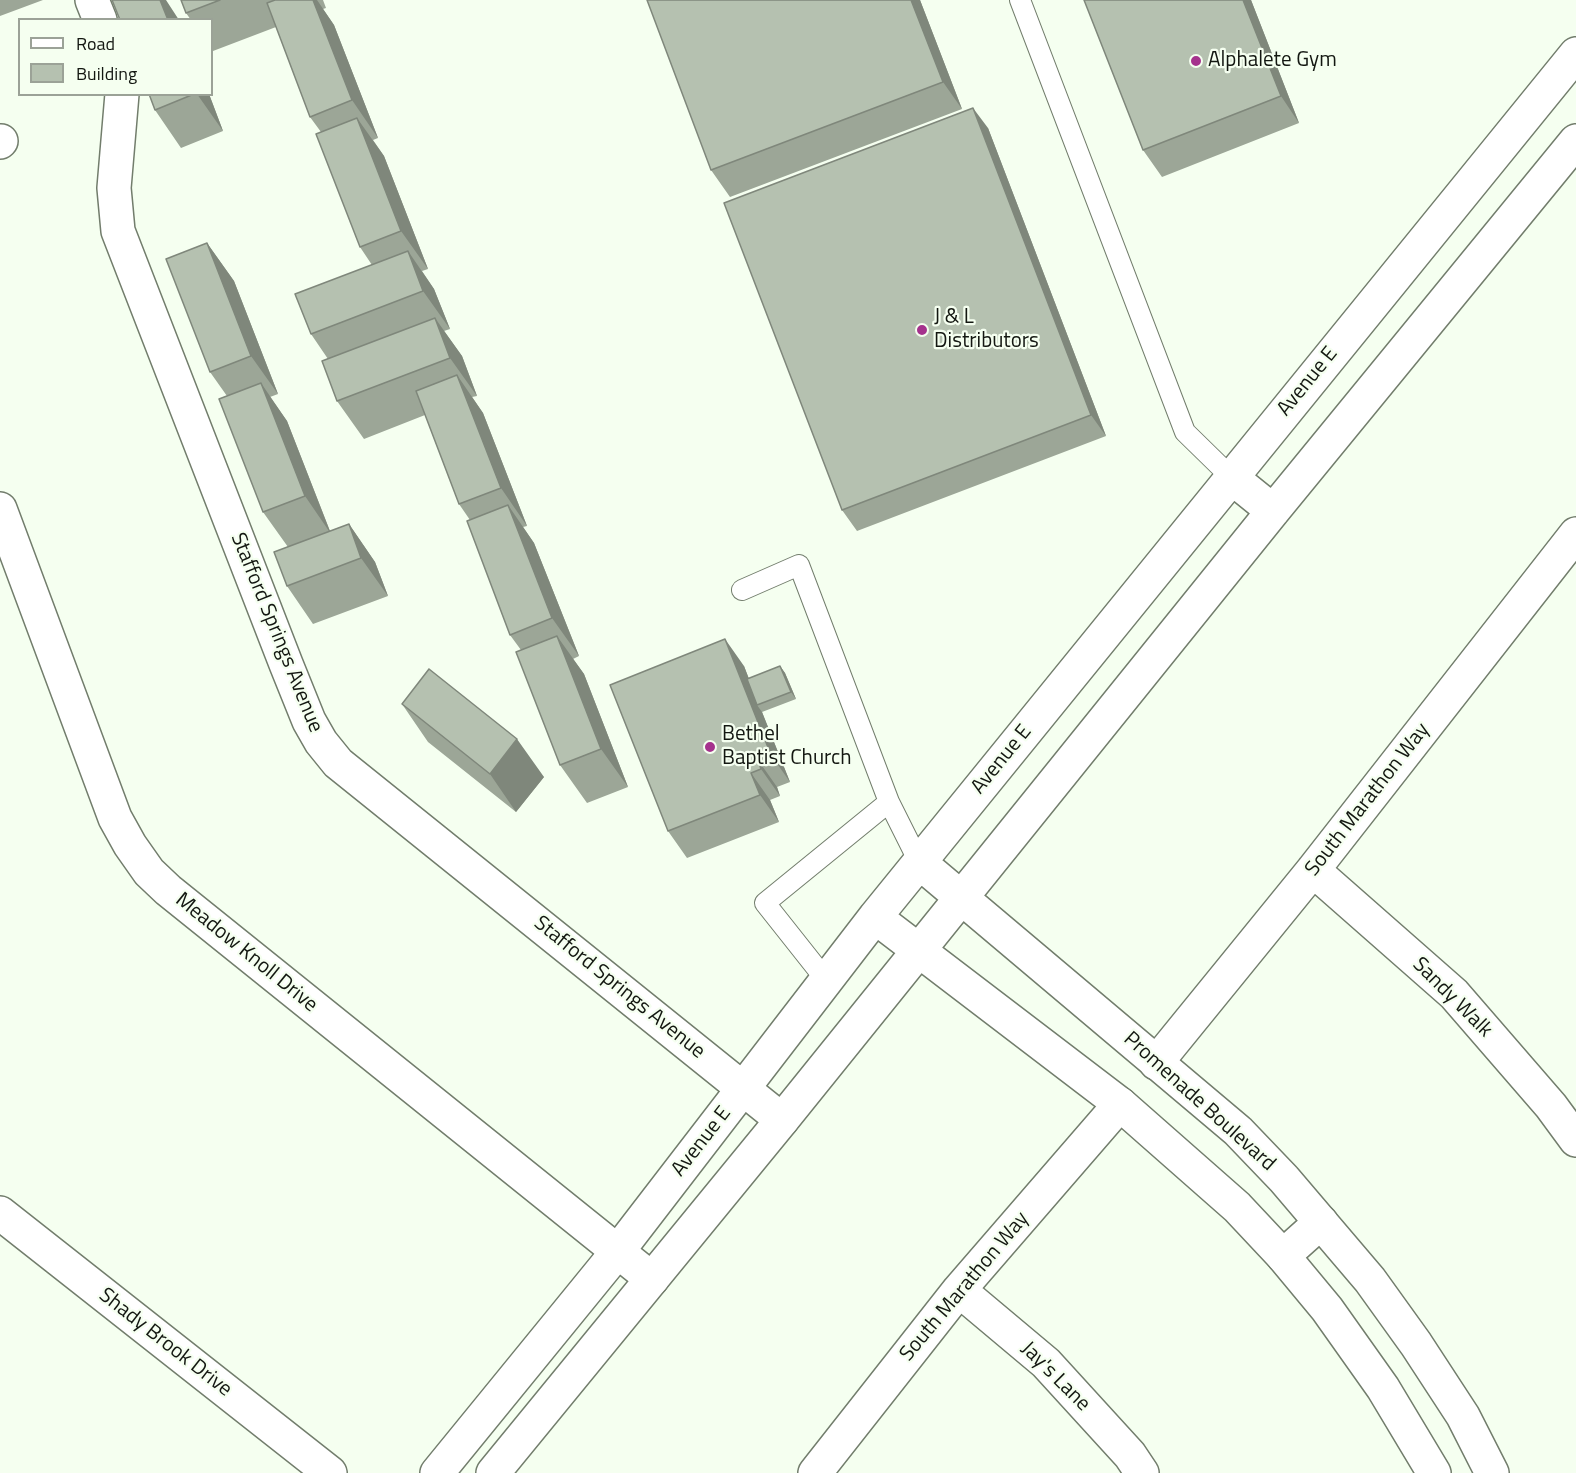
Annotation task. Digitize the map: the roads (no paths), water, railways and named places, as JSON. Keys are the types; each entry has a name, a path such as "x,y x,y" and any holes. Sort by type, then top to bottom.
{"street":[{"path":"92,0 99,18"},
{"name":"Avenue E","path":"437,1473 618,1251 919,862 1576,54"},
{"name":"Stafford Springs Avenue","path":"122,96 114,188 118,231 286,664 309,721 321,742 338,763 782,1120"},
{"path":"493,1473 782,1120 959,897 1576,141"},
{"path":"1231,477 1273,511"},
{"name":"Meadow Knoll Drive","path":"0,509 115,818 149,872 168,891 652,1279"},
{"name":"South Marathon Way","path":"1156,1063 1570,555"},
{"name":"Promenade Boulevard","path":"919,862 1238,1131 1284,1179 1370,1280 1416,1344 1463,1416 1492,1473"},
{"name":"Sandy Walk","path":"1313,870 1454,994 1551,1106 1576,1140"},
{"path":"875,917 1120,1104 1237,1207 1283,1256 1327,1310 1383,1388 1434,1473"},
{"name":"South Marathon Way","path":"815,1473 959,1290 1120,1104"},
{"name":"Shady Brook Drive","path":"0,1213 330,1473"},
{"path":"1283,1256 1321,1222"},
{"name":"Jay's Lane","path":"959,1290 1046,1363 1130,1455 1142,1473"}],"lane":[{"path":"1020,0 1185,432 1231,477"},
{"path":"742,590 799,565 889,802 919,862"},
{"path":"826,980 765,903 889,802"}],"place":[{"name":"Alphalete Gym","path":"1196,61"},
{"name":"J & L Distributors","path":"922,330"},
{"name":"Bethel Baptist Church","path":"710,747"}]}
